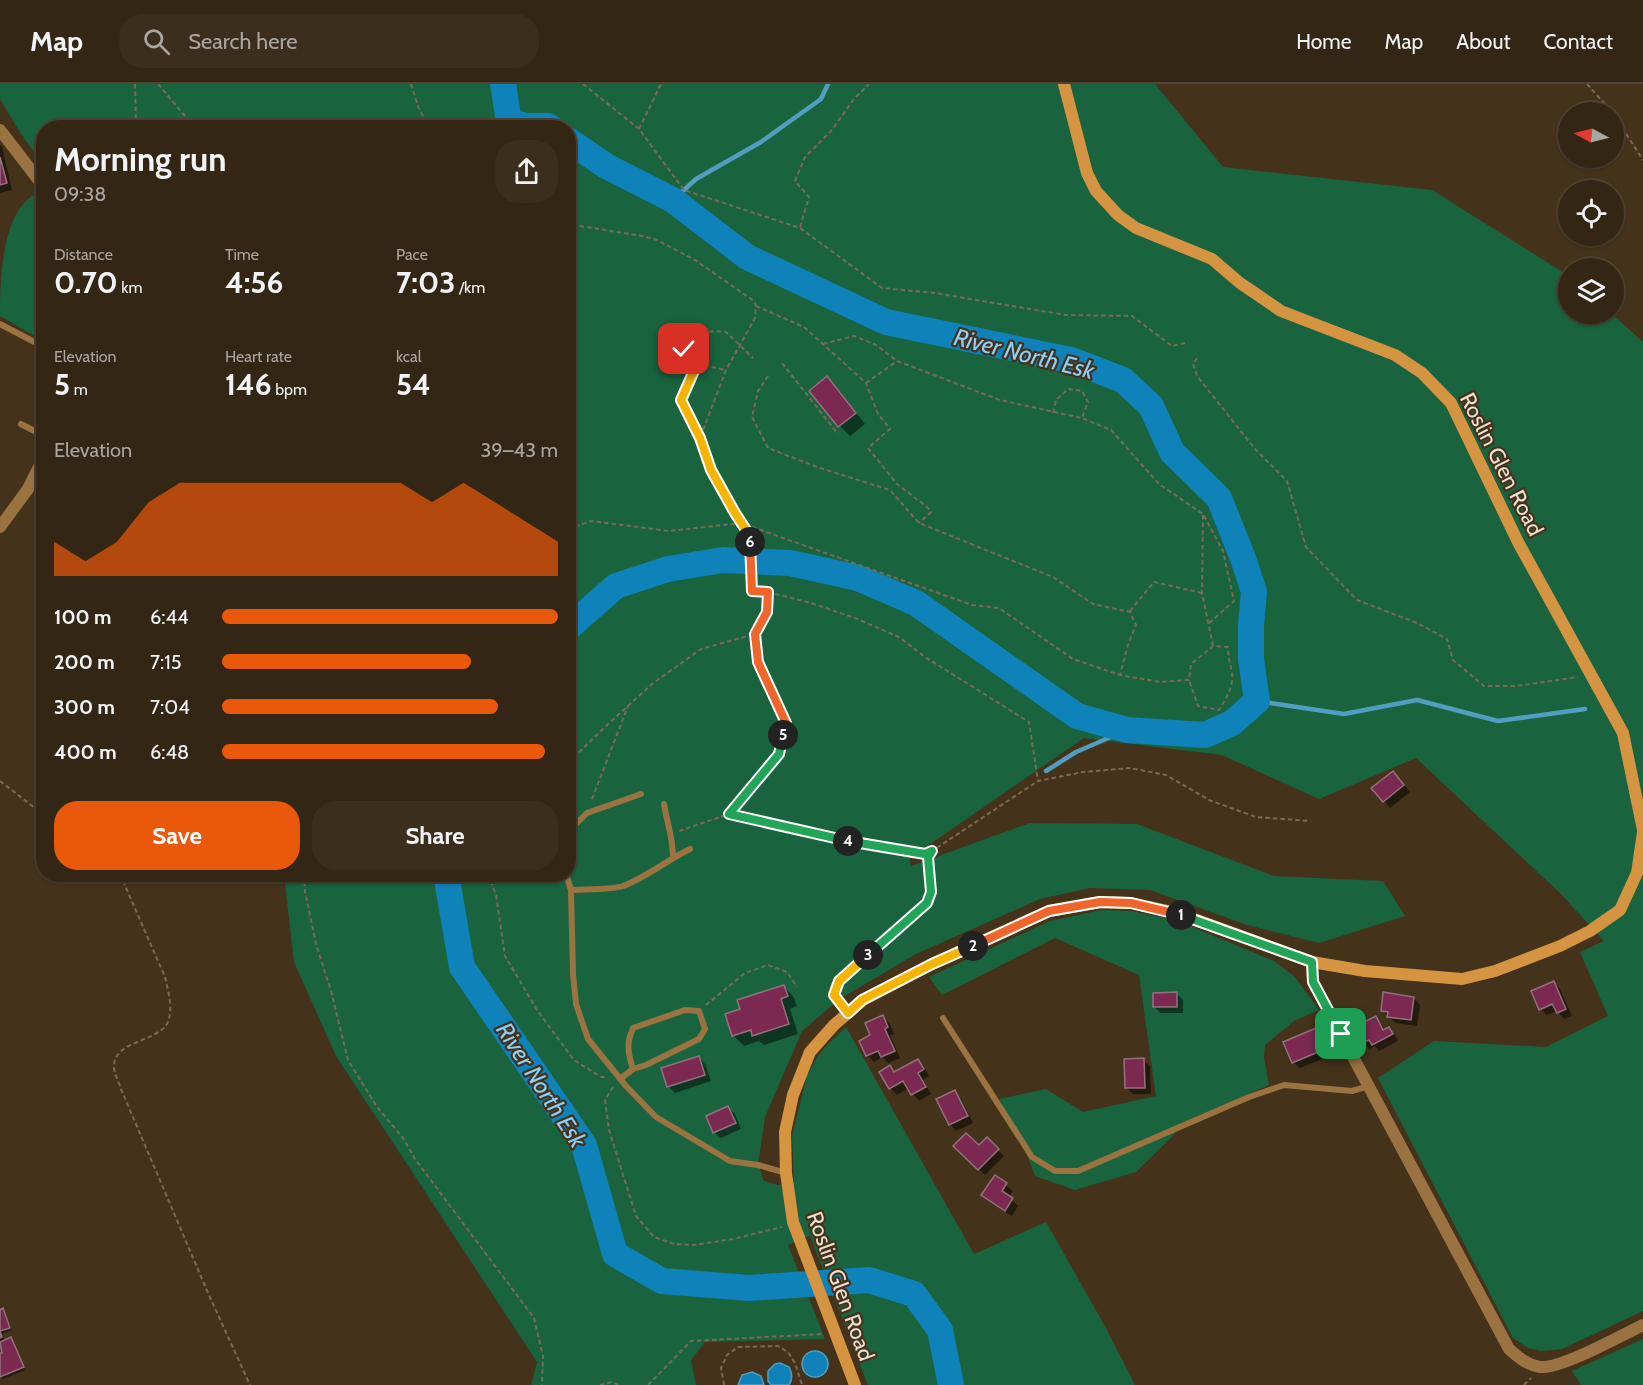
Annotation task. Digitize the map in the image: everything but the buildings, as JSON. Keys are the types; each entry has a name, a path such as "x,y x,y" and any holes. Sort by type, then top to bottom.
{"main road":[{"name":"Roslin Glen Road","path":"855,1385 793,1222 786,1173 785,1132 793,1095 810,1052 834,1025 862,1000 932,964 1049,911 1100,902 1131,903 1178,913 1312,962 1365,971 1462,979 1495,971 1560,946 1590,931 1620,910 1638,873 1643,831 1623,733 1518,542 1451,403 1422,373 1395,355 1281,311 1240,283 1212,259 1136,228 1118,215 1096,191 1087,173 1064,84"}],"street":[{"path":"0,130 36,177"},
{"path":"0,527 28,489 36,473"},
{"path":"1312,962 1313,982 1509,1349 1524,1362 1542,1367 1564,1363 1643,1325"}],"lane":[{"path":"0,324 36,343"},
{"path":"21,424 36,432"},
{"path":"576,824 587,813 641,794"},
{"path":"664,804 673,840 673,857"},
{"path":"571,891 621,887 652,873 673,857 690,849"},
{"path":"568,882 571,891 576,1004 588,1039 619,1078 656,1117 730,1161 758,1165 786,1173"},
{"path":"619,1078 633,1069 699,1039 705,1029 699,1011 685,1010 633,1028 628,1037 627,1052 633,1069"},
{"path":"943,1018 1032,1157 1055,1171 1078,1171 1249,1097 1284,1085 1352,1091 1370,1086"}],"path":[{"path":"135,84 136,120"},
{"path":"158,84 188,120"},
{"path":"411,84 419,109 425,120"},
{"path":"583,84 639,129 684,190 800,228 882,288 935,293 1066,315 1132,316 1172,346 1185,343"},
{"path":"639,129 661,84"},
{"path":"800,228 809,197 795,181 805,157 831,131 854,99 869,84"},
{"path":"1587,84 1603,102"},
{"path":"1624,131 1643,160"},
{"path":"576,225 657,240 695,260 754,301 755,318 726,370 700,438"},
{"path":"756,306 804,327 866,383 878,414 890,429 868,448 897,484 931,512 919,523"},
{"path":"687,335 715,331 726,332 753,358"},
{"path":"823,344 854,336 876,345 897,362 1000,400 1082,418 1111,430 1158,484 1203,514 1223,551 1234,601 1208,624"},
{"path":"659,342 684,349 697,364 726,370"},
{"path":"1197,358 1193,364 1197,376 1255,449 1287,481 1306,547 1357,600 1416,623 1447,639 1453,660 1484,686 1517,686 1592,675"},
{"path":"866,383 897,362"},
{"path":"782,363 838,434"},
{"path":"697,364 681,400 700,438 711,470 750,536 752,591 768,592 811,603 855,618 899,637 925,657 1029,723 1038,781"},
{"path":"768,376 758,391 752,417 768,448 817,467 890,490 919,523 1053,577 1093,604 1130,612"},
{"path":"1053,413 1056,400 1068,389 1083,391 1088,402 1082,418"},
{"path":"1203,514 1202,593 1213,646"},
{"path":"576,526 591,521 669,531 741,523 972,605 999,608 1072,659 1120,675 1160,682 1189,680"},
{"path":"1130,612 1154,582 1202,593"},
{"path":"729,814 779,754 786,723 758,662 755,634 767,612 768,592"},
{"path":"1120,675 1136,626 1130,612"},
{"path":"576,755 652,684 701,649 755,634"},
{"path":"1213,646 1228,647 1228,658 1233,675 1229,695 1219,710 1198,706 1189,680 1191,664 1213,646"},
{"path":"587,813 628,706"},
{"path":"671,833 729,814 861,844 925,854 1038,781 1083,772 1130,768 1166,775 1209,800 1256,817 1310,821"},
{"path":"0,781 36,808"},
{"path":"848,1013 834,995 839,981 927,903 931,892 928,857 932,851"},
{"path":"123,882 165,977 170,1012 167,1023 161,1030 122,1050 117,1055 114,1069 208,1293 250,1385"},
{"path":"304,882 316,944 331,991 348,1060 377,1107 403,1138 415,1159 534,1318 543,1356 542,1385"},
{"path":"491,882 496,895 505,956 537,1010 574,1060 601,1077 619,1078 605,1100 609,1130 636,1216 654,1237 674,1244 694,1245 733,1239 782,1227"},
{"path":"699,1011 745,973 768,965 787,972 797,987"},
{"path":"648,1385 691,1341 834,1331"},
{"path":"724,1385 722,1368 727,1355 738,1347 778,1347 788,1352 795,1363 801,1385"},
{"path":"600,1385 612,1382 618,1385"}],"green space":[{"path":"0,84 1155,84 1223,167 1432,190 1558,269 1558,324 1623,324 1643,342 1643,1311 1562,1349 1541,1351 1528,1348 1513,1338 1378,1078 1434,1041 1546,1047 1608,1016 1580,952 1604,941 1561,894 1416,758 1319,799 1222,755 1084,738 917,853 909,855 911,866 1030,823 1137,824 1274,876 1383,881 1405,916 1319,943 1247,925 1150,890 1090,888 1040,899 916,954 838,1000 802,1031 765,1117 758,1165 764,1181 778,1185 794,1182 792,1136 807,1076 818,1056 846,1027 974,1254 1046,1222 1106,1328 1135,1385 868,1385 810,1236 788,1245 825,1339 705,1342 691,1360 696,1385 531,1385 537,1362 336,1056 294,962 285,882 576,882 576,120 36,120 36,154 0,99"},
{"path":"36,194 36,337 0,316 5,248 16,214 26,201"},
{"path":"1101,910 1132,911 1178,921 1274,961 1295,977 1319,1010 1294,1021 1265,1045 1264,1058 1269,1085 1189,1120 1136,1172 1075,1190 1035,1176 1020,1136 999,1099 1046,1089 1083,1112 1156,1096 1139,975 1055,938 942,995 929,977 1050,921"},
{"path":"1643,1339 1643,1385 1581,1385 1572,1371"}],"water":[{"path":"815,1351 824,1355 828,1364 824,1373 815,1377 806,1373 802,1364 806,1355"},
{"path":"780,1363 789,1367 792,1374 791,1381 789,1385 771,1385 768,1381 768,1371 775,1364"},
{"path":"752,1372 761,1376 764,1385 738,1385 742,1375"}],"waterway":[{"name":"River North Esk","path":"503,84 509,120"},
{"path":"673,200 696,179 761,142 821,99 828,84"},
{"name":"River North Esk","path":"576,145 606,166 673,200 747,257 886,322 1071,360 1123,380 1151,406 1172,452 1219,498 1254,592 1251,659 1257,701 1232,723 1205,735 1127,730 1077,716 916,603 858,578 790,563 723,560 668,569 616,586 576,621"},
{"path":"1257,701 1344,714 1417,700 1498,721 1585,709"},
{"path":"1046,771 1076,752 1127,730"},
{"name":"River North Esk","path":"447,882 462,967 584,1145 615,1254 662,1281 749,1288 869,1280 914,1294 940,1330 951,1385"}],"route":[{"path":"684,349 697,364 681,400 700,438 711,470 750,536 752,591 768,592 767,612 755,634 758,662 786,723 779,754 729,814 861,844 925,854 932,851 928,857 931,892 927,903 839,981 834,995 848,1013 862,1000 932,964 1049,911 1100,902 1131,903 1178,913 1312,962 1313,982 1341,1034"}]}
